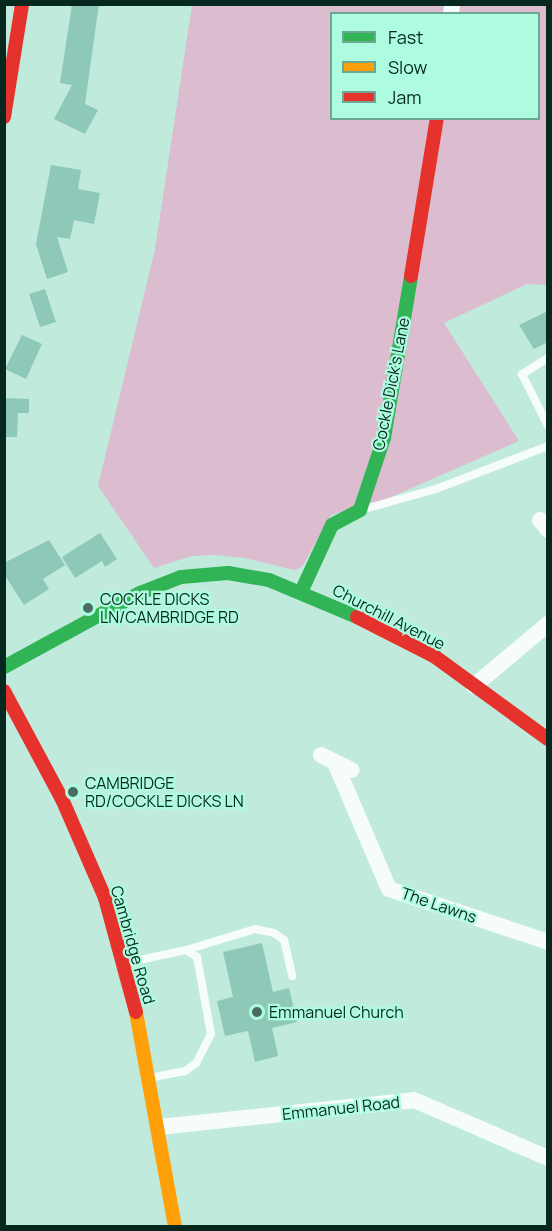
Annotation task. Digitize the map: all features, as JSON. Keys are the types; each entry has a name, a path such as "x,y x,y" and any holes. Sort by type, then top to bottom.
{"main road":[{"path":"5,113 22,4"},
{"name":"Cockle Dick's Lane","path":"360,510 384,438 437,120"},
{"path":"4,667 140,593 181,577 228,573 268,580 301,592 332,525 360,510"},
{"name":"Churchill Avenue","path":"301,592 425,651 548,739"},
{"name":"Cambridge Road","path":"4,691 72,821 105,898 124,964 149,1078 175,1227"}],"street":[{"path":"474,686 548,624"},
{"name":"The Lawns","path":"321,755 344,767 389,889 548,942"},
{"name":"Emmanuel Road","path":"159,1127 414,1100 548,1158"}],"lane":[{"path":"548,358 522,374 548,426"},
{"path":"360,510 378,508 436,489 548,446"},
{"path":"124,964 186,950 255,929 273,933 284,940 292,976"},
{"path":"149,1078 185,1071 196,1063 211,1034 197,957 186,950"}],"shaded area":[{"path":"192,5 547,5 547,285 527,284 444,323 519,441 382,501 331,515 302,567 294,570 245,558 214,555 192,556 154,568 98,486 155,249"}],"building":[{"path":"72,4 99,4 85,104 98,110 85,134 54,119 72,85 60,83"},
{"path":"51,165 81,170 78,189 100,193 94,224 74,220 70,239 57,237 68,272 47,279 36,244"},
{"path":"45,289 56,322 40,327 29,294"},
{"path":"548,311 548,342 534,349 519,325"},
{"path":"22,335 42,344 26,379 5,369"},
{"path":"4,398 29,399 29,413 18,413 17,437 4,437"},
{"path":"100,533 117,559 105,567 102,561 75,578 62,557"},
{"path":"49,540 65,565 43,579 49,589 24,605 4,574 4,563"},
{"name":"Emmanuel Church","path":"262,943 273,992 289,988 297,1022 272,1028 278,1056 255,1062 248,1031 225,1036 217,1001 233,997 223,952"}],"traffic: fast":[{"path":"301,592 332,525 360,510 384,438 411,276"},
{"path":"4,667 140,593 181,577 228,573 269,580 357,617"}],"traffic: slow":[{"path":"136,1012 175,1226"}],"traffic: jam":[{"path":"4,117 22,4"},
{"path":"411,276 437,120"},
{"path":"357,617 434,656 548,739"},
{"path":"4,691 62,799 105,898 136,1012"}],"place":[{"name":"COCKLE DICKS LN/CAMBRIDGE RD","path":"88,608"},
{"name":"CAMBRIDGE RD/COCKLE DICKS LN","path":"73,792"},
{"name":"Emmanuel Church","path":"257,1012"}]}
